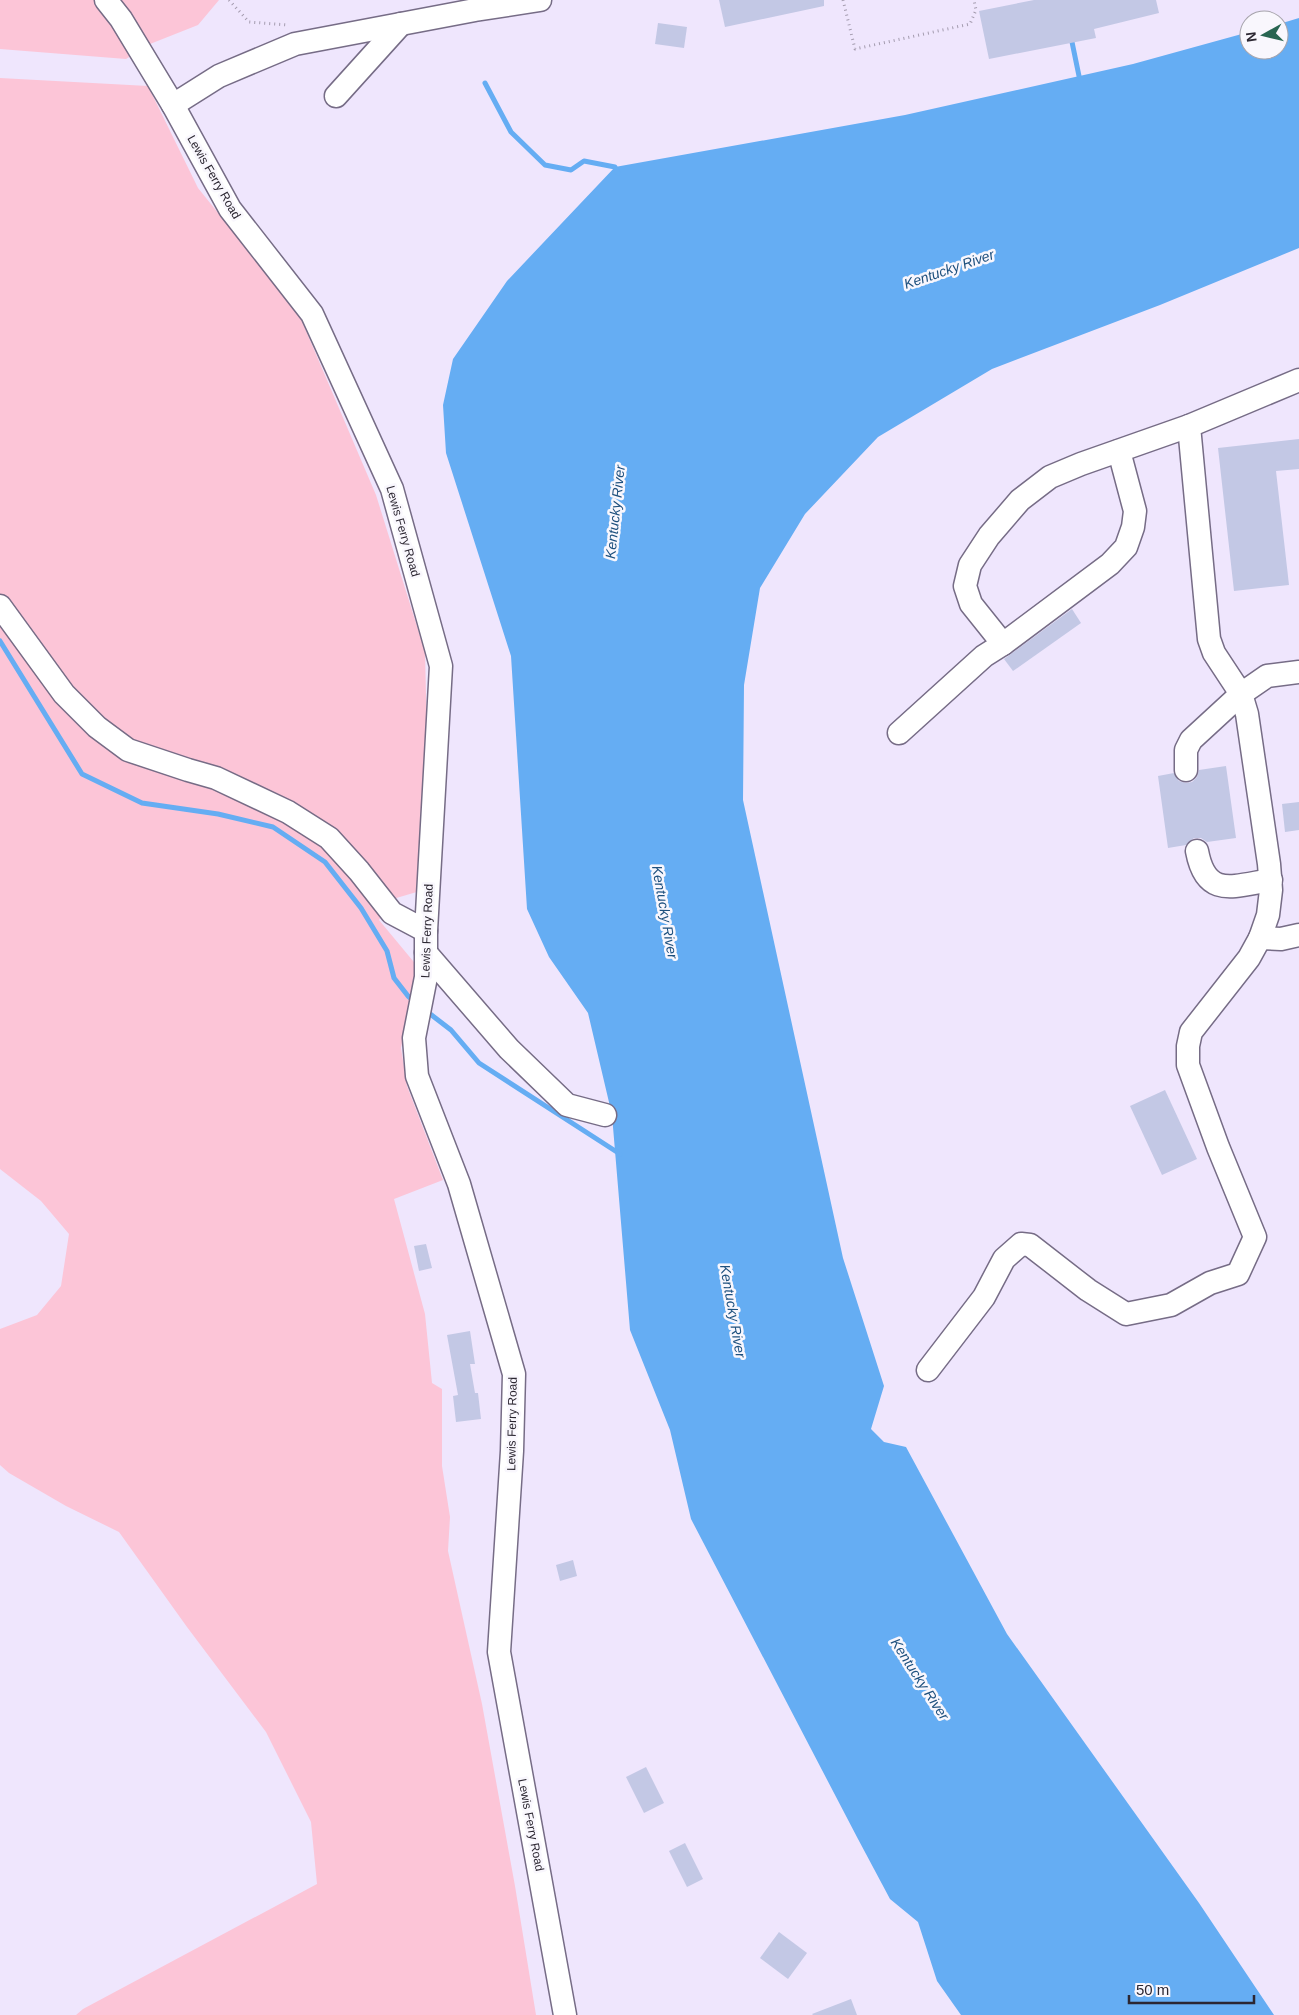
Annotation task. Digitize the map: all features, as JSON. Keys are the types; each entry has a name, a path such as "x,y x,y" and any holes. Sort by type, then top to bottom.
{"street":[{"name":"Lewis Ferry Road","path":"106,0 121,19 173,105 230,209 312,314 392,489 441,666 426,931 426,977 414,1038 417,1076 459,1184 514,1374 512,1451 499,1652 565,2015"},
{"path":"173,105 219,76 270,53 317,39 540,0"},
{"path":"336,96 401,24"},
{"path":"1002,644 971,604 965,586 970,565 988,536 1020,500 1050,477 1119,450 1189,426 1298,382"},
{"path":"928,1370 984,1297 1004,1259 1021,1244 1030,1245 1088,1290 1126,1314 1171,1305 1210,1283 1238,1274 1255,1237 1218,1147 1188,1064 1188,1046 1191,1032 1248,958 1260,938 1268,915 1270,880 1247,714 1242,694 1217,660 1209,639 1189,426"},
{"path":"899,733 984,656 1110,564 1126,547 1133,527 1135,511 1119,450"},
{"path":"0,606 64,694 97,727 128,750 216,778 288,812 329,838 359,871 392,913 426,931"},
{"path":"1186,770 1186,750 1191,740 1242,694 1267,676 1299,672"},
{"path":"1197,851 1204,872 1212,883 1220,886 1234,886 1270,880"},
{"path":"1260,938 1281,939 1299,935"},
{"path":"426,953 509,1049 567,1105 606,1115"}],"path":[{"path":"229,0 249,22 295,25"},
{"path":"843,0 855,49 970,24 976,10 974,0"}],"shaded area":[{"path":"0,0 219,0 198,25 150,44 126,59 0,49"},
{"path":"0,78 148,86 198,188 298,312 376,495 425,652 427,738 420,891 393,899 379,920 418,967 401,1048 407,1086 443,1180 394,1199 425,1314 432,1383 442,1389 442,1466 450,1517 448,1551 482,1704 536,2015 76,2015 83,2009 317,1884 311,1822 266,1732 119,1532 66,1506 9,1473 0,1465 0,1329 37,1315 61,1286 69,1234 41,1201 0,1169"}],"water":[{"name":"Kentucky River","path":"1299,18 1299,248 1160,305 992,369 878,437 805,514 760,588 744,685 743,800 843,1258 884,1386 871,1429 884,1442 906,1447 1007,1634 1199,1903 1274,2015 961,2015 937,1981 918,1922 890,1899 691,1519 670,1430 630,1330 612,1115 588,1013 549,957 527,909 511,656 446,453 443,405 453,359 507,281 615,167 905,115 1133,64 1239,35 1239,60 1289,60 1289,21"}],"building":[{"path":"719,0 824,0 824,6 725,27"},
{"path":"1034,0 1156,0 1159,13 1094,29 1096,38 989,59 979,11"},
{"path":"658,23 687,27 684,48 655,44"},
{"path":"1299,439 1299,469 1276,471 1289,585 1234,591 1218,448"},
{"path":"1072,609 1081,623 1013,671 1004,659"},
{"path":"1226,766 1236,838 1207,842 1201,838 1194,838 1186,845 1168,848 1158,776 1174,773 1179,781 1186,783 1192,782 1197,777 1199,770"},
{"path":"1299,802 1299,830 1285,832 1282,804"},
{"path":"1165,1090 1197,1159 1162,1175 1130,1106"},
{"path":"426,1244 432,1268 419,1271 414,1246"},
{"path":"470,1331 475,1364 470,1364 475,1393 478,1393 481,1419 456,1422 453,1396 458,1395 447,1335"},
{"path":"573,1560 577,1576 560,1581 556,1565"},
{"path":"646,1767 664,1803 644,1813 626,1777"},
{"path":"685,1843 703,1879 687,1887 669,1851"},
{"path":"779,1932 807,1953 788,1979 760,1958"},
{"path":"851,1999 857,2015 812,2014"}],"waterway":[{"path":"1072,42 1079,76"},
{"path":"485,83 511,132 545,165 571,170 584,161 615,167 618,173"},
{"path":"0,641 82,774 142,803 218,814 273,827 325,862 361,908 387,951 394,978 415,1002"},
{"path":"425,1010 451,1030 479,1063 620,1154"}]}
